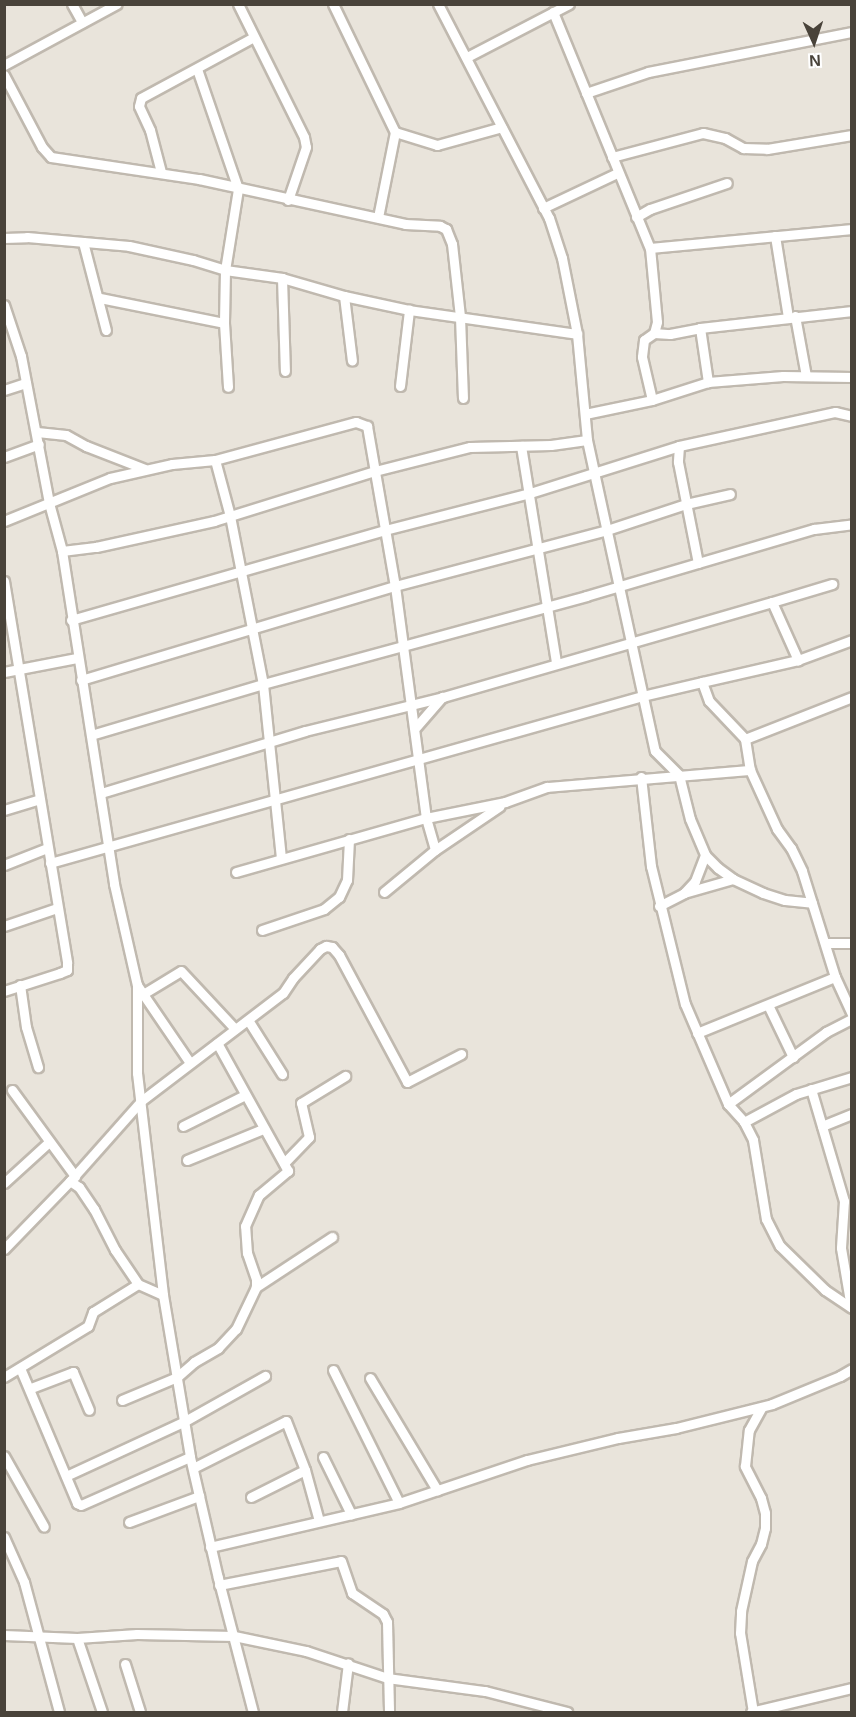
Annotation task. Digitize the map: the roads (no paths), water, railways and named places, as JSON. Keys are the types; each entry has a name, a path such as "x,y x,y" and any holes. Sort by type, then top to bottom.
{"street":[{"path":"72,4 82,22"},
{"path":"4,65 117,4"},
{"path":"238,4 304,137 306,147 288,200"},
{"path":"333,4 395,132 378,217"},
{"path":"438,4 468,57 543,208 562,258 577,334 586,434 654,751 679,775 690,819 705,855 734,879 785,900 812,903"},
{"path":"468,57 569,4"},
{"path":"553,12 617,173 650,248 657,322 654,333"},
{"path":"586,93 648,72 852,32"},
{"path":"161,172 150,130 139,106 141,98 254,37"},
{"path":"197,69 238,189 225,270 224,323 228,387"},
{"path":"4,75 42,147 51,156 161,172 405,224 440,226 449,232 460,317 463,398"},
{"path":"395,132 437,145 502,127"},
{"path":"612,157 703,133 725,138 743,148 766,149 852,135"},
{"path":"543,208 617,173"},
{"path":"636,217 650,209 727,183"},
{"path":"650,248 852,229"},
{"path":"775,236 791,317 806,376"},
{"path":"4,238 27,237 140,249 225,270 282,278 344,296 409,310 527,328 552,328 577,334"},
{"path":"83,242 100,298 106,330"},
{"path":"282,278 285,371"},
{"path":"344,296 352,361"},
{"path":"100,298 224,323"},
{"path":"5,306 26,383 37,432 48,503 62,551 114,884 136,985 137,1073 164,1294 190,1457 251,1712"},
{"path":"400,386 409,310"},
{"path":"652,400 642,357 644,340 654,333 670,334 700,328 852,311"},
{"path":"700,328 708,382"},
{"path":"585,414 652,400 708,382 806,376 852,377"},
{"path":"4,390 26,383"},
{"path":"71,620 385,530 530,493 679,446 835,412 852,416"},
{"path":"4,521 110,478 146,470 215,460 356,422 367,426 395,586 416,727 426,818 435,850"},
{"path":"37,432 66,435 86,446 146,470"},
{"path":"62,551 117,542 230,516 375,471 470,447 492,444 521,446 586,434"},
{"path":"4,457 39,444"},
{"path":"521,446 556,663"},
{"path":"679,446 678,462 698,563"},
{"path":"215,460 230,516 263,684 281,858"},
{"path":"81,680 395,586 538,549 607,530 686,504 730,494"},
{"path":"91,735 263,684 547,607 814,529 852,524"},
{"path":"4,581 67,970 4,991"},
{"path":"101,793 268,742 443,697 832,584"},
{"path":"772,602 798,660"},
{"path":"50,863 642,696 798,660 852,640"},
{"path":"4,672 77,658"},
{"path":"702,682 710,701 745,739 750,770 777,829 791,848 802,871 835,976 852,1014"},
{"path":"416,727 443,697"},
{"path":"745,739 852,697"},
{"path":"236,872 426,818 505,802 548,787 641,777 750,770"},
{"path":"641,777 647,843 659,906 672,946 685,1004 728,1104 744,1122 753,1140 766,1219 780,1246 825,1290 851,1307"},
{"path":"4,810 39,799"},
{"path":"384,892 435,850 505,802"},
{"path":"262,930 324,909 339,897 347,880 349,839"},
{"path":"4,865 47,848"},
{"path":"684,893 695,881 705,855"},
{"path":"659,906 684,893 734,879"},
{"path":"4,926 57,908"},
{"path":"825,943 852,944"},
{"path":"4,1250 73,1178 141,1101 283,993 292,978 320,949 332,947 407,1082 461,1054"},
{"path":"143,994 181,971 235,1029"},
{"path":"697,1033 835,976"},
{"path":"20,985 26,1027 38,1067"},
{"path":"136,985 190,1063"},
{"path":"768,1005 793,1057"},
{"path":"728,1104 826,1032 852,1019"},
{"path":"248,1020 282,1074"},
{"path":"122,1400 177,1377 194,1362 218,1348 236,1329 256,1287 256,1279 247,1253 245,1226 259,1195 288,1171 217,1043"},
{"path":"284,1163 309,1137 301,1103 345,1076"},
{"path":"744,1122 796,1094 852,1077"},
{"path":"811,1089 844,1202 847,1228 841,1248 851,1307"},
{"path":"12,1090 94,1209 115,1250 138,1284 164,1294"},
{"path":"183,1126 245,1095"},
{"path":"822,1126 852,1114"},
{"path":"187,1160 263,1129"},
{"path":"4,1183 49,1142"},
{"path":"256,1287 332,1237"},
{"path":"4,1377 88,1326 93,1312 138,1284"},
{"path":"20,1368 31,1388 77,1503 81,1505 190,1457"},
{"path":"210,1547 399,1503 527,1460 762,1407 794,1396 852,1369"},
{"path":"333,1370 399,1503"},
{"path":"31,1388 73,1372 89,1410"},
{"path":"66,1476 185,1421 265,1376"},
{"path":"370,1378 437,1490"},
{"path":"762,1407 749,1430 745,1466 761,1498 765,1512 765,1528 761,1544 752,1562 741,1611 740,1633 752,1712 852,1689"},
{"path":"193,1468 286,1421 305,1470 319,1521"},
{"path":"4,1456 44,1527"},
{"path":"322,1457 351,1514"},
{"path":"251,1497 305,1470"},
{"path":"129,1522 199,1496"},
{"path":"4,1537 24,1582 59,1713"},
{"path":"219,1585 341,1561 352,1593 383,1614 387,1622 389,1713"},
{"path":"4,1635 77,1638 137,1634 234,1636 348,1663 387,1678 485,1691 567,1713"},
{"path":"77,1638 102,1713"},
{"path":"342,1713 348,1663"},
{"path":"125,1664 140,1713"},
{"path":"523,1713 524,1701"}]}
